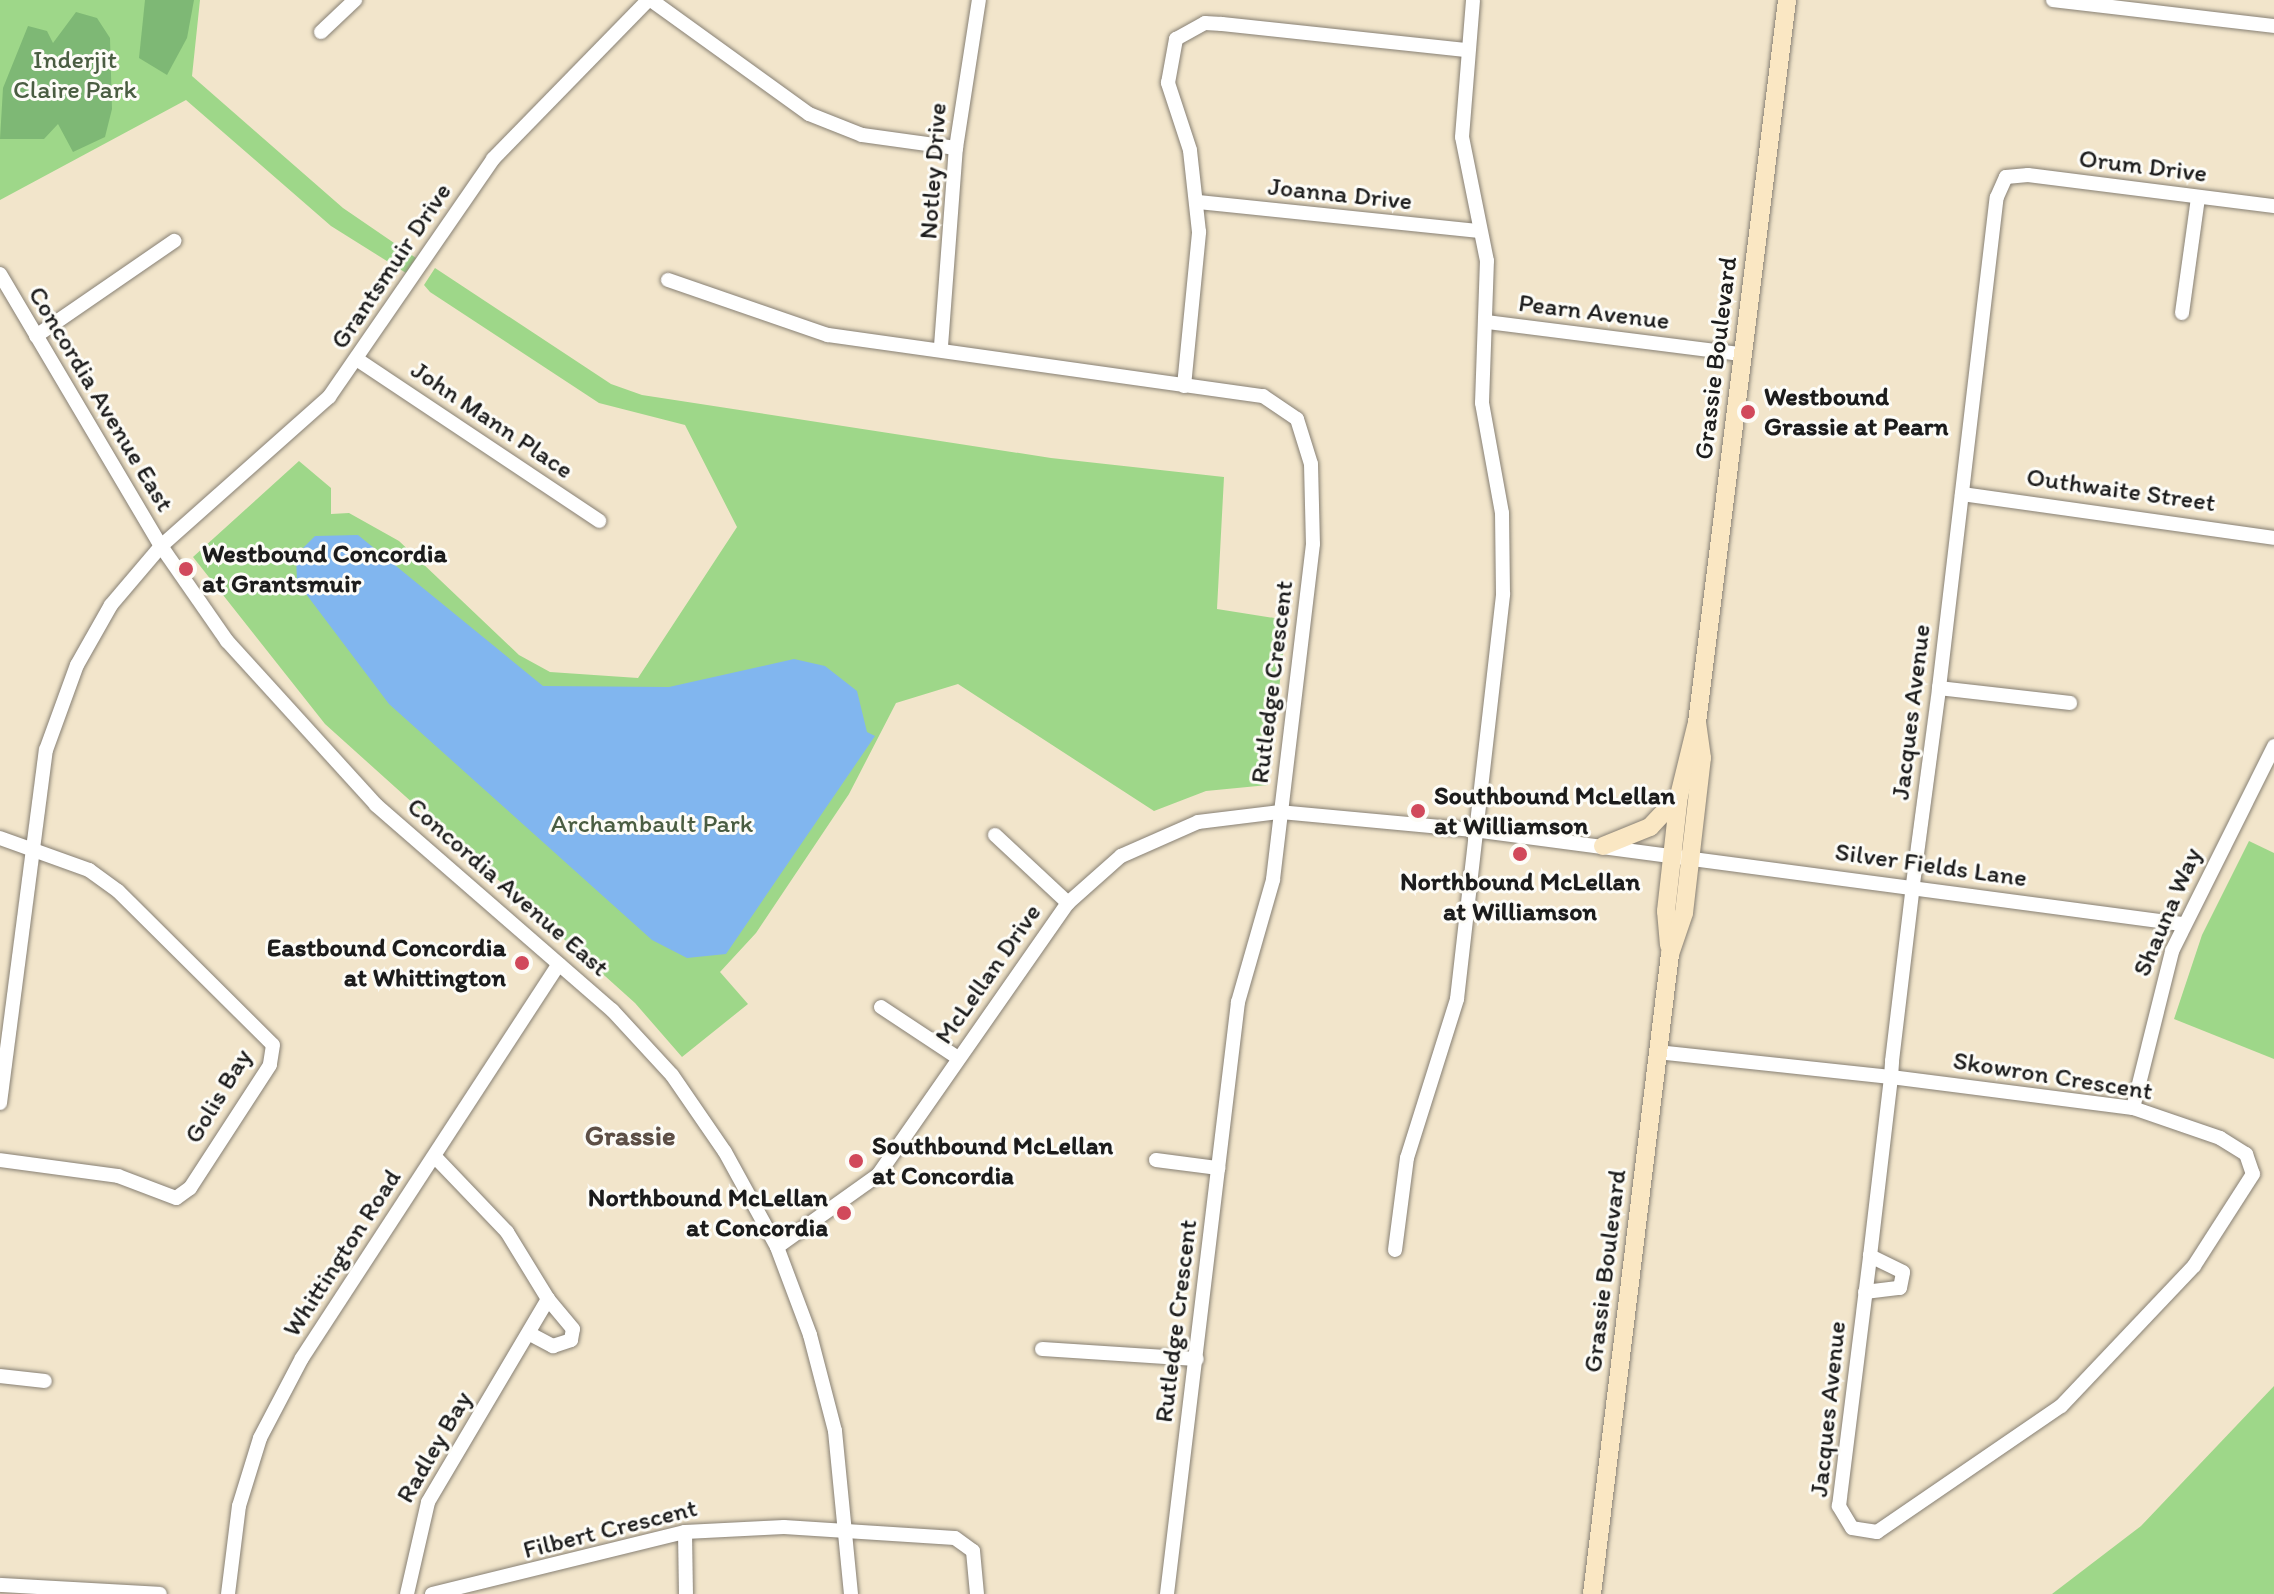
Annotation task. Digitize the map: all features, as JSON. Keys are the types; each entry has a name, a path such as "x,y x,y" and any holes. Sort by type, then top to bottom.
{"main road":[{"name":"Grassie Boulevard","path":"1681,859 1679,796 1697,723 1787,0"},
{"name":"Grassie Boulevard","path":"1592,1594 1681,859 1702,758 1697,723"},
{"path":"1603,846 1650,827 1679,796"}],"street":[{"path":"321,32 355,0"},
{"path":"650,0 809,114 862,135 956,148"},
{"name":"Grantsmuir Drive","path":"0,1103 32,846 60,706 111,605 161,546 264,461 358,360 493,159 650,0"},
{"name":"Notley Drive","path":"941,346 956,148 979,0"},
{"path":"1395,1250 1407,1158 1457,999 1505,560 1482,403 1487,322 1478,231 1462,137 1466,50 1473,0"},
{"path":"2053,0 2274,26"},
{"path":"1184,386 1198,202 1168,83 1170,51 1188,29 1222,24 1466,50"},
{"name":"Orum Drive","path":"2006,177 2274,206"},
{"name":"Jacques Avenue","path":"1852,1528 1839,1506 1997,197 2006,177"},
{"path":"2182,313 2198,197"},
{"name":"Joanna Drive","path":"1198,202 1478,231"},
{"path":"36,336 174,241"},
{"name":"Concordia Avenue East","path":"0,274 161,546 227,641 327,756 559,964 672,1075 777,1247 835,1431 850,1530 851,1594"},
{"name":"Rutledge Crescent","path":"668,280 828,335 941,346 1286,406 1311,464 1313,544 1280,812 1267,909 1238,1002 1167,1594"},
{"name":"Pearn Avenue","path":"1487,322 1742,354"},
{"name":"John Mann Place","path":"358,360 599,521"},
{"name":"Outhwaite Street","path":"1962,494 2274,538"},
{"path":"1939,688 2070,703"},
{"name":"Shauna Way","path":"2133,1108 2149,1028 2182,924 2274,746"},
{"name":"McLellan Drive","path":"777,1247 878,1175 1068,903 1145,842 1198,822 1280,812 1474,830 1681,859"},
{"path":"995,835 1068,903"},
{"path":"0,838 32,846"},
{"name":"Golis Bay","path":"0,1160 118,1176 176,1198 190,1188 270,1065 273,1045 118,891 32,846"},
{"name":"Silver Fields Lane","path":"1681,859 1913,884 2182,924"},
{"name":"Whittington Road","path":"228,1594 239,1506 260,1438 302,1358 559,964"},
{"path":"881,1007 958,1058"},
{"name":"Skowron Crescent","path":"1657,1052 1891,1077 2133,1108 2246,1154 2253,1174 2241,1200 2194,1266 2061,1406 1877,1532 1852,1528"},
{"path":"434,1156 507,1232 548,1299 573,1329 571,1340 553,1346 532,1335"},
{"path":"1156,1160 1218,1168"},
{"name":"Jacques Avenue","path":"1865,1292 1900,1288 1903,1272 1870,1256"},
{"name":"Radley Bay","path":"407,1594 428,1502 532,1335 548,1299"},
{"path":"1042,1349 1197,1359"},
{"path":"0,1376 45,1381"},
{"path":"850,1530 966,1543 979,1568 977,1594"},
{"name":"Filbert Crescent","path":"432,1594 685,1532 850,1530"},
{"path":"685,1532 686,1594"},
{"path":"0,1585 160,1594"}],"green space":[{"name":"Inderjit Claire Park","path":"0,0 200,0 192,76 343,208 416,258 406,273 331,226 186,100 0,200"},
{"path":"145,0 194,0 187,38 167,75 139,58"},
{"path":"76,12 97,18 110,38 112,109 105,137 73,152 58,124 44,139 0,139 3,88 28,26 47,31 53,43"},
{"name":"Archambault Park","path":"435,268 611,384 642,395 1051,458 1224,477 1217,609 1287,620 1268,785 1206,791 1154,811 958,684 896,703 849,794 756,933 720,972 748,1004 682,1057 635,1003 325,724 193,557 299,461 331,488 331,514 349,513 399,541 519,655 550,672 638,678 737,527 685,425 599,403 430,292 424,285"},
{"path":"2249,841 2274,853 2274,1059 2174,1019 2202,935"},
{"path":"2274,1386 2274,1594 2052,1594 2141,1526"}],"water":[{"path":"358,535 543,686 669,687 794,659 825,666 857,691 867,732 875,736 726,954 687,958 652,940 389,704 297,582 296,555 315,536"}],"place":[{"name":"Westbound Grassie at Pearn","path":"1748,412"},
{"name":"Westbound Concordia at Grantsmuir","path":"186,569"},
{"name":"Southbound McLellan at Williamson","path":"1418,811"},
{"name":"Northbound McLellan at Williamson","path":"1520,854"},
{"name":"Eastbound Concordia at Whittington","path":"522,963"},
{"name":"Southbound McLellan at Concordia","path":"856,1161"},
{"name":"Northbound McLellan at Concordia","path":"844,1213"}],"district":[{"name":"Grassie","path":"630,1135"}]}
